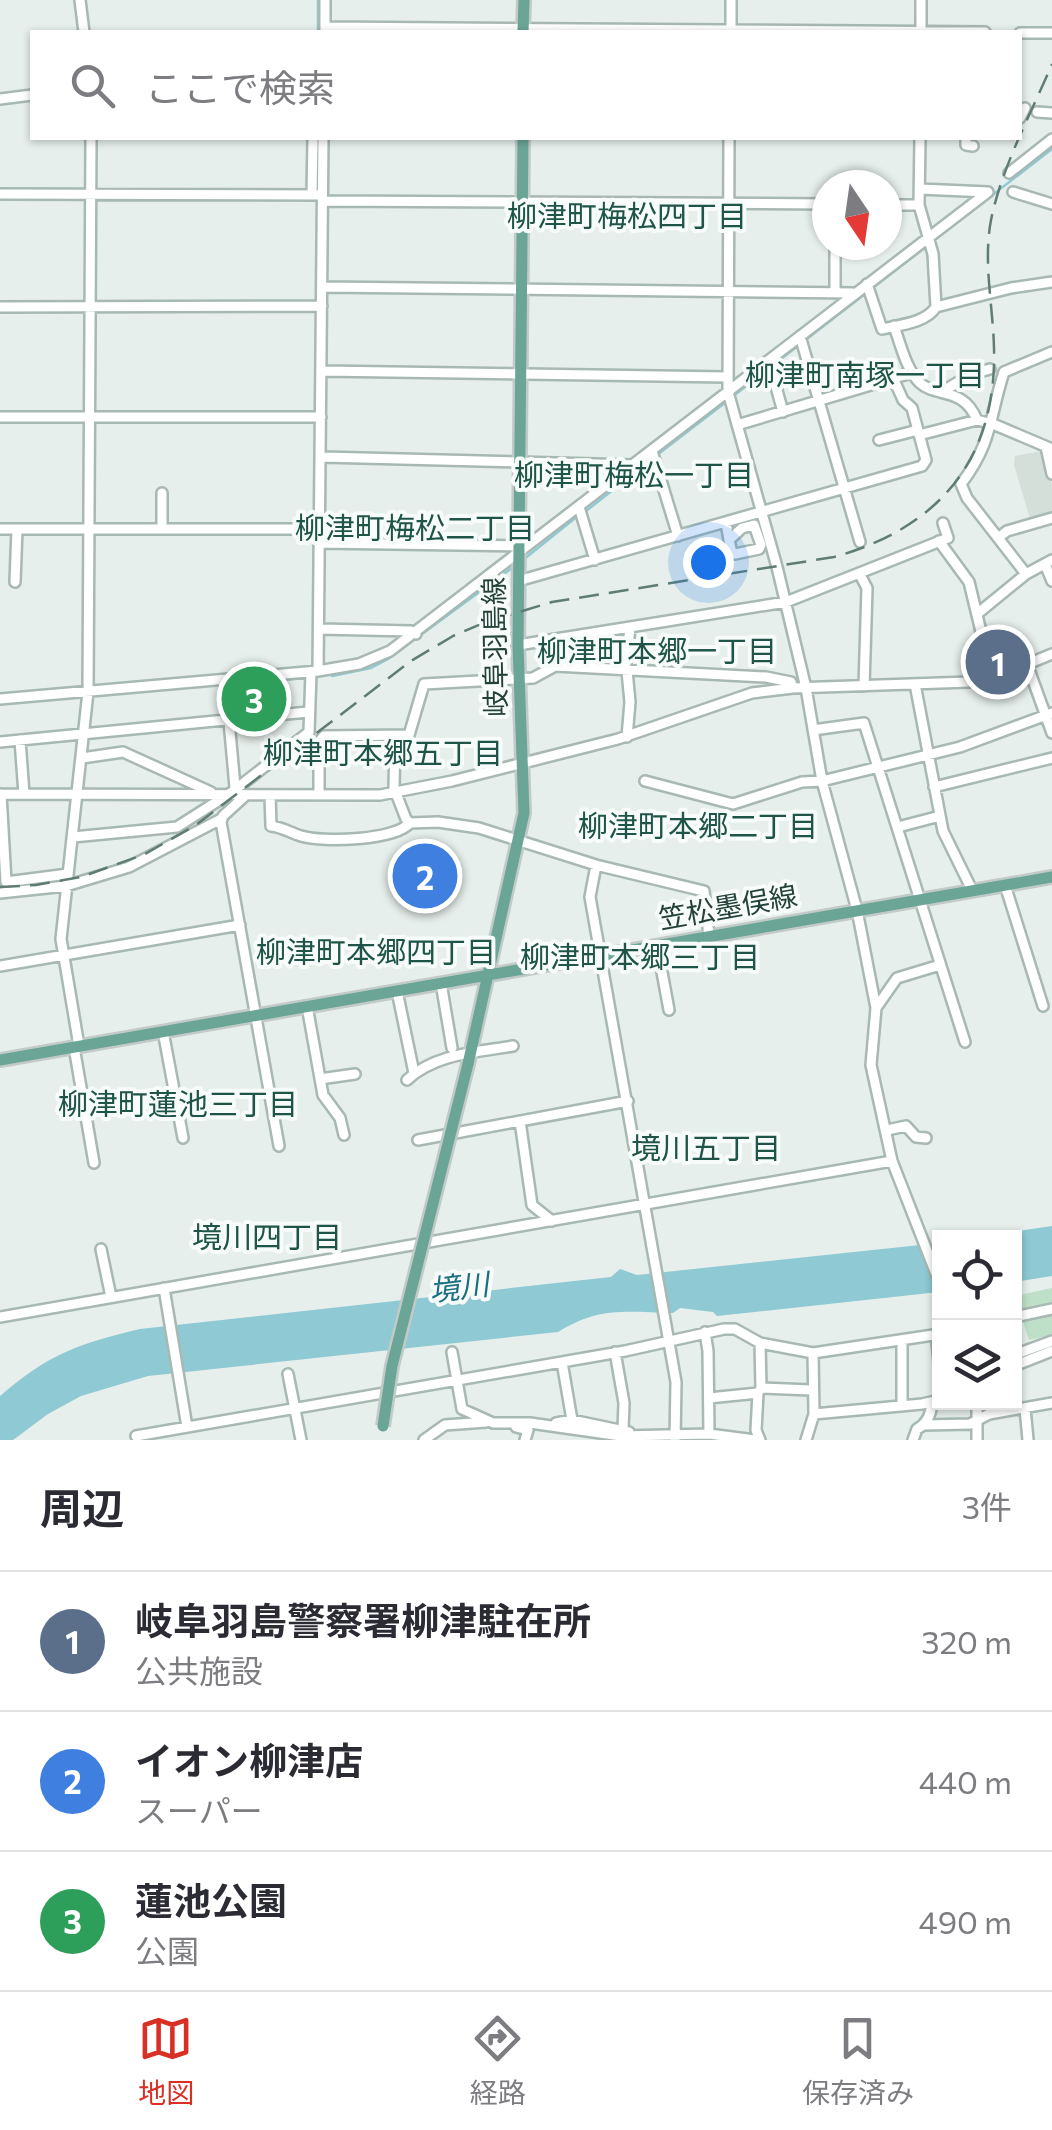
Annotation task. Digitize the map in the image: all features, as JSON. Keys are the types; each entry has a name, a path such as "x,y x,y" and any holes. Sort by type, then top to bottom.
{"main road":[{"path":"524,0 524,30"},
{"name":"岐阜羽島線","path":"380,1440 392,1366 469,1059 524,813 518,645 523,140"},
{"name":"笠松墨俣線","path":"0,1060 1052,876"}],"street":[{"path":"80,0 84,30"},
{"path":"325,0 325,30"},
{"path":"731,0 731,30"},
{"path":"921,0 921,30"},
{"path":"1022,33 1052,33"},
{"path":"0,99 30,95"},
{"path":"1037,112 1052,113"},
{"path":"1009,173 1052,139"},
{"path":"90,140 88,692 62,955 94,1163"},
{"path":"73,837 177,827 309,732 308,712 320,630 323,371 319,197 312,140"},
{"path":"319,197 323,140"},
{"path":"729,140 728,392 786,602 822,782 857,910 876,1008 871,1065 892,1161 932,1266"},
{"path":"920,140 919,205 929,236 936,307"},
{"path":"0,700 314,671 377,658 416,634 519,550 988,192 920,189"},
{"path":"1014,192 1052,204"},
{"path":"0,194 812,204"},
{"path":"902,204 919,205"},
{"path":"835,260 835,292"},
{"path":"867,284 882,329 924,318 936,307 1052,282"},
{"path":"322,287 853,294"},
{"path":"0,306 322,306"},
{"path":"894,326 910,373 924,386 943,391 970,407 977,420"},
{"path":"800,336 860,542"},
{"path":"1026,574 966,498 961,484 976,464 993,424 1004,372 1052,352"},
{"path":"943,391 955,382 990,369"},
{"path":"323,371 728,377"},
{"path":"737,425 910,373"},
{"path":"773,376 782,412"},
{"path":"518,581 922,466 926,460 912,408 903,400 894,380"},
{"path":"0,417 321,418"},
{"path":"880,440 977,420 1049,448 1052,474"},
{"path":"652,451 678,536"},
{"path":"322,457 634,464"},
{"path":"162,493 162,529"},
{"path":"579,507 596,560"},
{"path":"998,538 1008,531 1052,518"},
{"path":"726,523 730,540"},
{"path":"518,645 786,602 948,538 943,523"},
{"path":"16,528 16,582"},
{"path":"0,529 320,530"},
{"path":"939,542 970,582 992,677"},
{"path":"320,543 519,550"},
{"path":"977,614 1026,574 1049,562 1052,582"},
{"path":"859,573 867,588 864,686"},
{"path":"627,737 630,628"},
{"path":"320,630 416,634"},
{"path":"68,874 6,882 0,794 398,793 627,737 735,697 792,688 992,677 1052,654"},
{"path":"1027,664 1049,714 1052,733"},
{"path":"318,795 319,742 324,736 408,735 424,684 519,680 533,678 555,666 766,677 791,682 792,688"},
{"path":"915,684 943,831 972,890"},
{"path":"0,742 308,712"},
{"path":"645,781 732,804 802,782 822,782 927,756 1049,714"},
{"path":"229,721 235,787"},
{"path":"813,730 864,723 965,1042"},
{"path":"395,737 394,788 410,823 459,824 596,866 704,891 710,936"},
{"path":"20,740 24,794"},
{"path":"82,758 123,752 221,795"},
{"path":"934,787 1052,758"},
{"path":"0,894 66,886 151,858 221,820 246,795"},
{"path":"270,795 271,826 302,837 380,836 402,831 410,823"},
{"path":"898,828 940,816"},
{"path":"221,820 280,1146"},
{"path":"596,866 590,896 676,1382 674,1437"},
{"path":"1006,885 1043,1006"},
{"path":"0,966 240,925"},
{"path":"657,945 669,1010"},
{"path":"876,1008 897,978 940,966"},
{"path":"442,983 452,1048"},
{"path":"397,991 411,1077 446,1058 469,1059 513,1046"},
{"path":"307,1006 323,1095 340,1118 344,1135"},
{"path":"163,1031 183,1138"},
{"path":"320,1079 355,1074"},
{"path":"418,1140 628,1101"},
{"path":"520,1121 532,1206 552,1221"},
{"path":"887,1130 906,1126 918,1138 926,1138"},
{"path":"0,1316 892,1161"},
{"path":"101,1249 110,1297"},
{"path":"164,1288 187,1427"},
{"path":"1022,1315 1052,1309"},
{"path":"136,1436 562,1362 668,1336 735,1330 760,1343 813,1353 932,1335"},
{"path":"704,1332 709,1434"},
{"path":"902,1340 902,1406"},
{"path":"1022,1352 1052,1341"},
{"path":"443,1426 493,1423 638,1437 709,1434 758,1440 760,1343"},
{"path":"1022,1363 1052,1351"},
{"path":"452,1352 462,1410"},
{"path":"615,1352 624,1403 624,1430"},
{"path":"806,1440 814,1414 813,1353"},
{"path":"562,1362 572,1420"},
{"path":"288,1374 301,1440"},
{"path":"709,1398 759,1391 811,1390"},
{"path":"814,1414 932,1400"},
{"path":"914,1440 917,1429 924,1425 976,1422 989,1414 1052,1404"},
{"path":"1025,1408 1028,1440"},
{"path":"924,1425 932,1409"},
{"path":"462,1410 527,1435 572,1420 624,1430 638,1437"},
{"path":"424,1440 462,1410"},
{"path":"976,1410 977,1440"},
{"path":"443,1426 446,1440"},
{"path":"554,1426 581,1439 596,1433"}],"shaded area":[{"path":"1041,451 1052,485 1052,516 1031,522 1014,465 1015,456"}],"green space":[{"path":"284,682 286,712 226,718 220,686"},
{"path":"1052,1288 1052,1335 1029,1340 1022,1318 1022,1294"}],"water":[{"path":"1052,1226 1052,1276 1022,1281 1022,1230"},
{"path":"932,1244 932,1293 717,1316 713,1312 680,1308 673,1313 613,1312 587,1318 558,1332 148,1376 81,1396 13,1440 0,1440 0,1396 65,1352 140,1329 611,1277 620,1269 637,1275"}],"waterway":[{"path":"318,0 318,30"},
{"path":"933,241 1052,149"},
{"path":"732,397 927,246"},
{"path":"314,525 316,388"},
{"path":"657,455 726,402"},
{"path":"586,511 651,460"},
{"path":"523,560 579,515"},
{"path":"314,533 314,595"},
{"path":"332,676 371,668 388,659 512,568"},
{"path":"126,692 306,678"}],"railway":[{"path":"1022,133 1052,64"},
{"path":"0,887 81,877 145,854 196,825 411,661 486,622 552,602 834,557 904,528 932,507 954,483 972,455 985,423 994,348 989,236 996,200 1019,140"}],"place":[{"name":"岐阜羽島警察署柳津駐在所","path":"998,662"},
{"name":"蓮池公園","path":"254,699"},
{"name":"イオン柳津店","path":"425,876"}],"district":[{"name":"柳津町梅松四丁目","path":"627,217"},
{"name":"柳津町南塚一丁目","path":"865,376"},
{"name":"柳津町梅松一丁目","path":"634,476"},
{"name":"柳津町梅松二丁目","path":"415,529"},
{"name":"柳津町本郷一丁目","path":"657,652"},
{"name":"柳津町本郷五丁目","path":"383,754"},
{"name":"柳津町本郷二丁目","path":"698,827"},
{"name":"柳津町本郷四丁目","path":"376,953"},
{"name":"柳津町本郷三丁目","path":"640,958"},
{"name":"柳津町蓮池三丁目","path":"178,1105"},
{"name":"境川五丁目","path":"706,1149"},
{"name":"境川四丁目","path":"267,1238"}],"water label":[{"name":"境川","path":"459,1288"}]}
